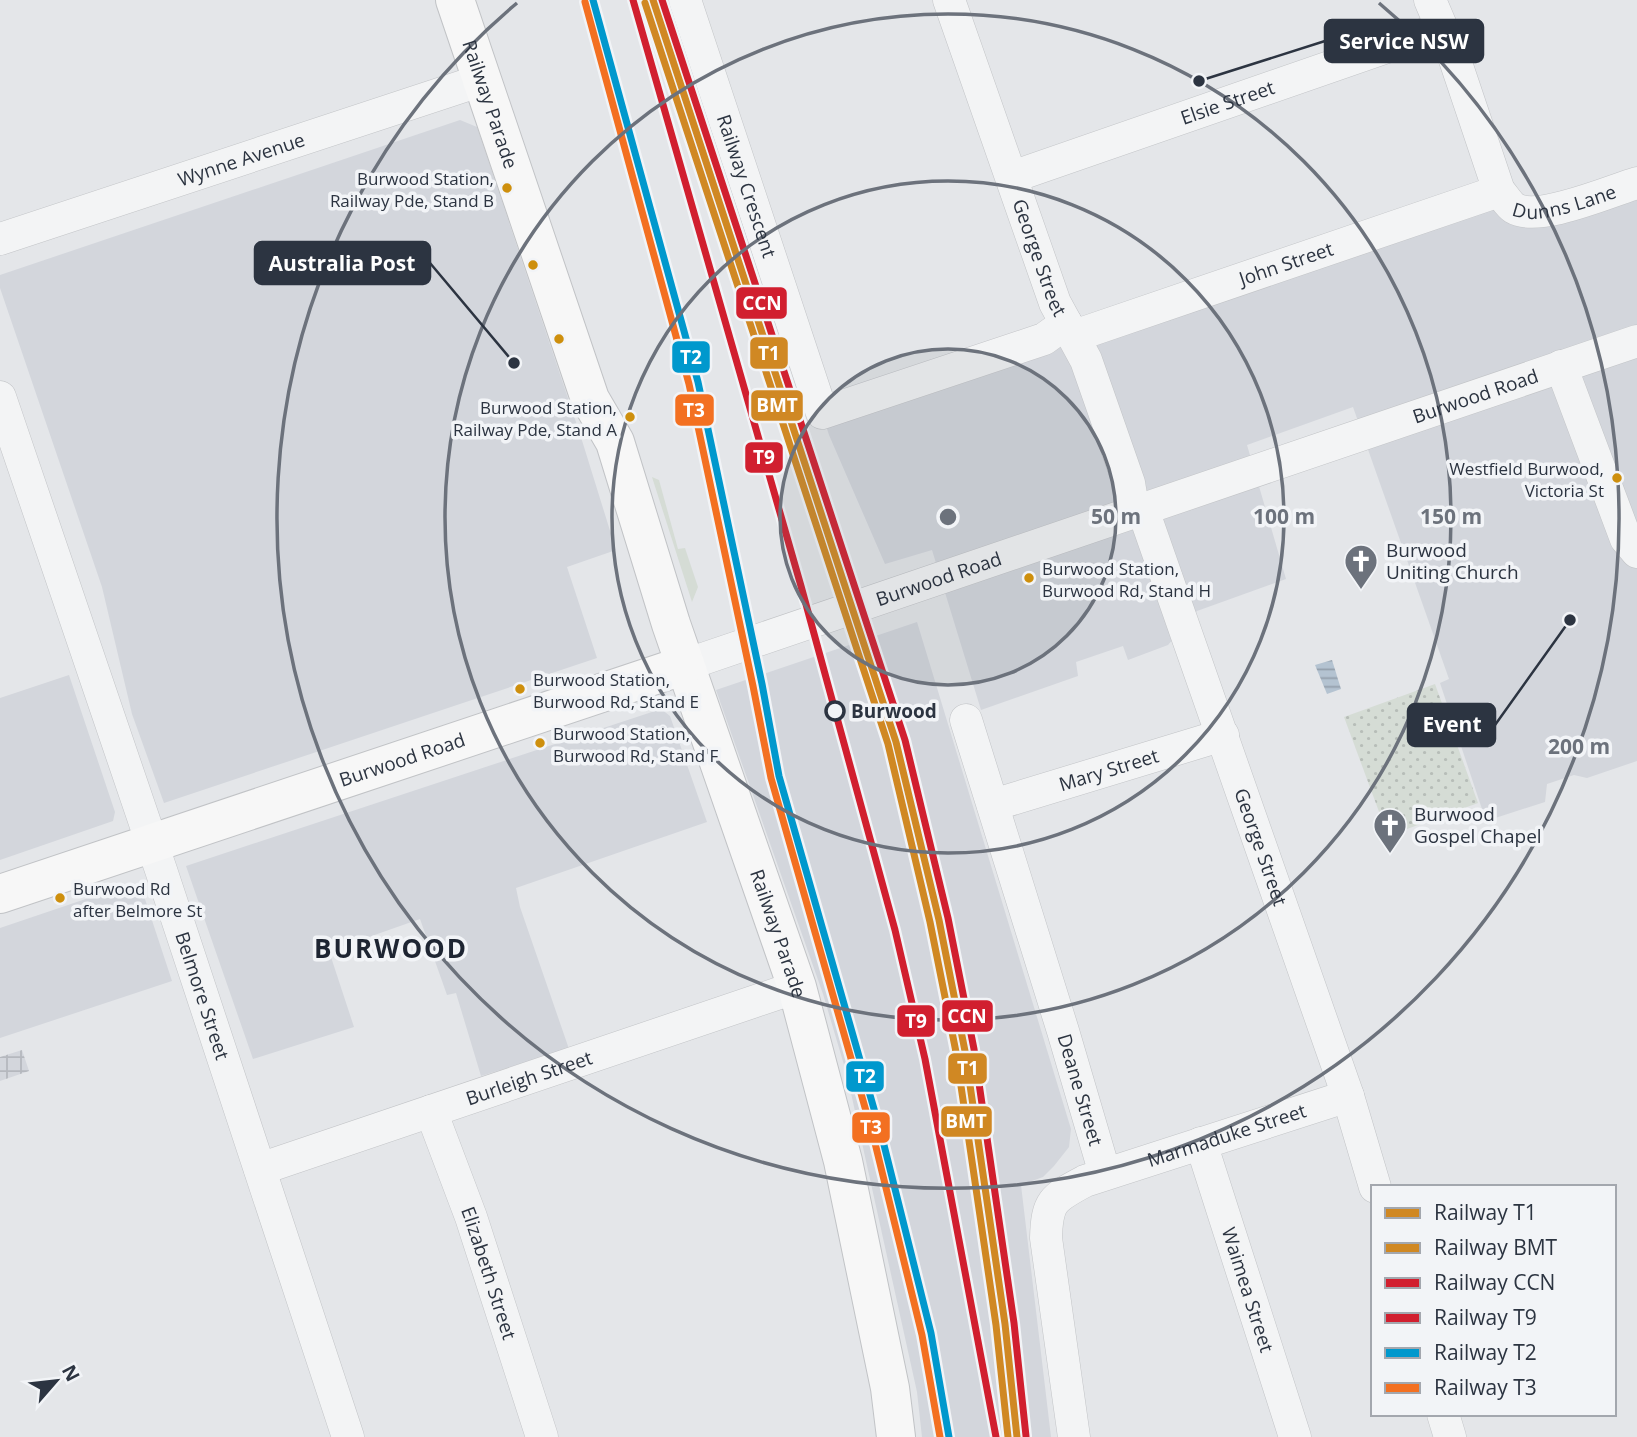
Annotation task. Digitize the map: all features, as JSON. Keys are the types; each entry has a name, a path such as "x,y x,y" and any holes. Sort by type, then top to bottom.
{"main road":[{"name":"Railway Parade","path":"455,0 590,399 615,442 685,665 797,987 843,1161 897,1437"},
{"name":"Railway Parade","path":"480,0 614,391 615,442"},
{"name":"Burwood Road","path":"0,894 685,665"}],"street":[{"name":"Railway Crescent","path":"685,0 822,413"},
{"name":"George Street","path":"949,0 1055,303 1086,360 1139,512 1223,735 1348,1096 1374,1185"},
{"name":"Elsie Street","path":"1012,177 1436,14"},
{"path":"1436,14 1453,54 1499,191"},
{"name":"Wynne Avenue","path":"0,239 482,80"},
{"name":"Dunns Lane","path":"1499,191 1511,206 1533,213 1553,210 1637,183"},
{"name":"John Street","path":"822,413 1070,329 1499,191"},
{"name":"Burwood Road","path":"685,665 1637,341"},
{"path":"1561,366 1626,539 1637,552"},
{"name":"Belmore Street","path":"0,397 348,1437"},
{"name":"Deane Street","path":"966,720 1105,1174"},
{"name":"Mary Street","path":"993,805 1223,735"},
{"name":"Burleigh Street","path":"260,1169 797,987"},
{"name":"Marmaduke Street","path":"1105,1174 1348,1096"},
{"name":"Elizabeth Street","path":"431,1111 471,1217 542,1437"},
{"name":"Waimea Street","path":"1201,1143 1295,1437"},
{"path":"1074,1437 1046,1238 1047,1214 1053,1202 1068,1190 1105,1174"},
{"path":"1445,1416 1450,1437"}],"shaded area":[{"path":"460,120 477,127 616,550 567,567 597,658 164,803 132,714 102,587 0,288 0,275"},
{"path":"1499,191 1511,206 1637,197 1637,761 1587,778 1574,775 1547,784 1545,802 1486,821 1440,683 1449,679 1353,407 1247,445 1286,579 1197,611 1168,645 1128,660 1123,646 1076,662 1078,676 981,710 932,550 885,564 822,413"},
{"path":"652,477 659,480 678,549 685,548 698,587 692,602"},
{"path":"917,622 1071,1129 1069,1147 1054,1166 1043,1177 1021,1185 1051,1437 922,1437 917,1392 847,1075 823,994 716,690"},
{"path":"69,675 115,812 113,821 0,860 0,698"},
{"path":"1435,684 1478,803 1388,836 1344,717"},
{"path":"661,709 670,716 707,822 516,888 520,907 569,1049 481,1076 456,993 447,995 420,919 329,951 354,1027 253,1059 186,866"},
{"path":"130,884 142,890 172,981 0,1038 0,928"},
{"path":"22,1050 29,1071 0,1081 0,1057"}],"water":[{"path":"1332,660 1341,689 1327,694 1315,665"}],"rail line":[{"name":"T2","path":"593,0 698,382 779,776 882,1137 931,1333 949,1437"},
{"name":"T9","path":"633,0 801,586 895,930 925,1059 996,1437"},
{"name":"T1","path":"653,0 896,742 939,920 965,1051 1005,1324 1017,1437"},
{"name":"CCN","path":"662,0 905,740 948,918 974,1049 1014,1323 1026,1436"},
{"name":"T3","path":"585,2 689,384 771,778 874,1139 922,1335 940,1437"},
{"name":"BMT","path":"645,3 888,744 930,922 956,1052 996,1325 1008,1437"}],"place":[{"name":"Service NSW","path":"1199,81"},
{"name":"Burwood Station, Railway Pde, Stand B","path":"507,188"},
{"name":"Australia Post","path":"514,363"},
{"name":"Burwood Station, Railway Pde, Stand A","path":"630,417"},
{"name":"Westfield Burwood, Victoria St","path":"1617,478"},
{"name":"Burwood Station, Burwood Rd, Stand H","path":"1029,578"},
{"name":"Burwood Uniting Church","path":"1361,591"},
{"name":"Event","path":"1570,620"},
{"name":"Burwood Station, Burwood Rd, Stand E","path":"520,689"},
{"name":"Burwood","path":"835,711"},
{"name":"Burwood Station, Burwood Rd, Stand F","path":"540,743"},
{"name":"Burwood Gospel Chapel","path":"1390,855"},
{"name":"Burwood Rd after Belmore St","path":"60,898"}],"district":[{"name":"BURWOOD","path":"391,949"}]}
